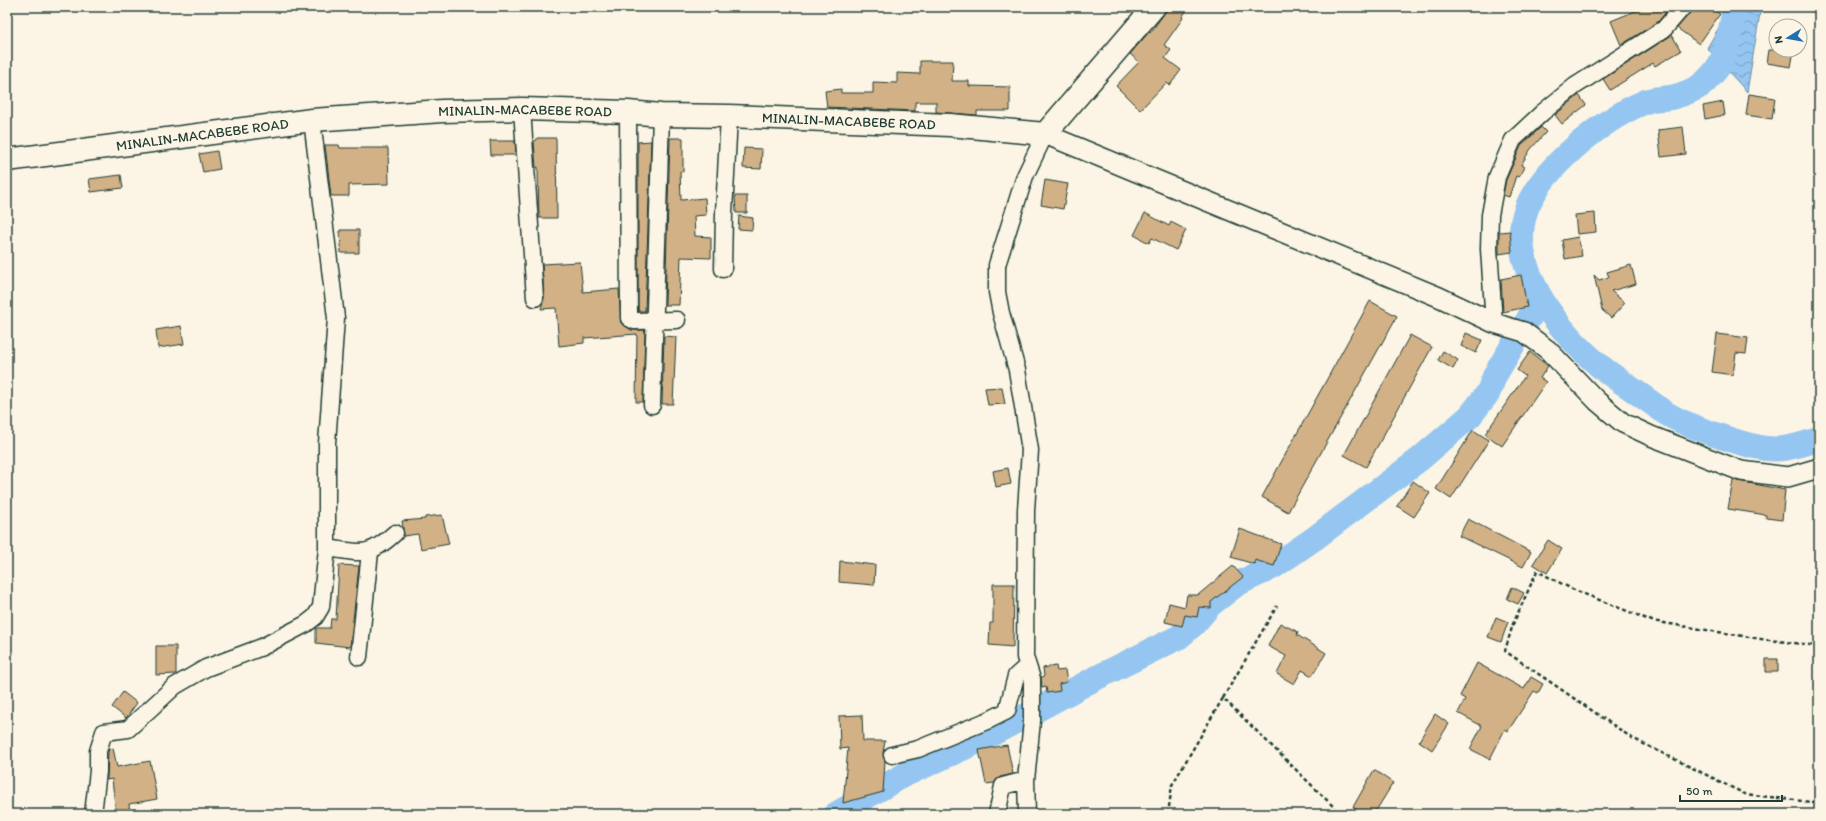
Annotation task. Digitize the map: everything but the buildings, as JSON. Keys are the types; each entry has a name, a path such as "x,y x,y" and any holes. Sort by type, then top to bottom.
{"main road":[{"path":"1045,134 1154,7"},
{"name":"MINALIN-MACABEBE ROAD","path":"7,160 312,120 442,111 522,109 628,112 661,116 729,116 950,125 1045,134"}],"street":[{"path":"1494,323 1488,249 1490,215 1497,177 1513,140 1574,86 1664,29 1683,7"},
{"path":"522,109 534,298"},
{"path":"628,112 630,318 635,321 677,320"},
{"path":"652,405 661,116"},
{"path":"723,269 729,116"},
{"path":"93,814 98,771 98,751 104,732 128,729 175,686 206,668 262,647 306,624 315,617 321,607 327,548 327,443 336,318 312,120"},
{"path":"1027,814 1026,780 1032,721 1030,672 1025,657 1026,510 1030,450 1017,370 1001,313 997,292 997,264 1025,176 1045,134 1440,297 1494,323 1524,332 1548,350 1597,401 1623,422 1651,436 1741,471 1788,477 1819,468"},
{"path":"327,548 370,552 395,534"},
{"path":"359,657 370,552"},
{"path":"892,755 918,749 988,720 1007,710 1016,676 1030,672"},
{"path":"997,814 1003,786 1026,780"}],"path":[{"path":"1819,646 1768,640 1652,620 1572,589 1537,571 1513,624 1505,651 1632,738 1745,794 1819,803"},
{"path":"1168,814 1172,785 1277,606"},
{"path":"1223,698 1341,814"}],"water":[{"path":"1723,7 1761,7 1747,92 1707,48 1722,22"}],"waterway":[{"path":"1735,7 1723,58 1717,69 1703,84 1681,95 1670,98 1650,100 1610,120 1566,155 1541,183 1531,198 1525,213 1521,234 1524,256 1531,278 1541,299 1570,337 1601,367 1670,416 1699,429 1734,441 1765,448 1787,448 1819,439"},
{"path":"836,814 906,774 981,740 1094,679 1179,637 1194,624 1210,605 1237,584 1273,567 1315,538 1420,459 1470,416 1488,393 1495,375 1541,298"}]}
